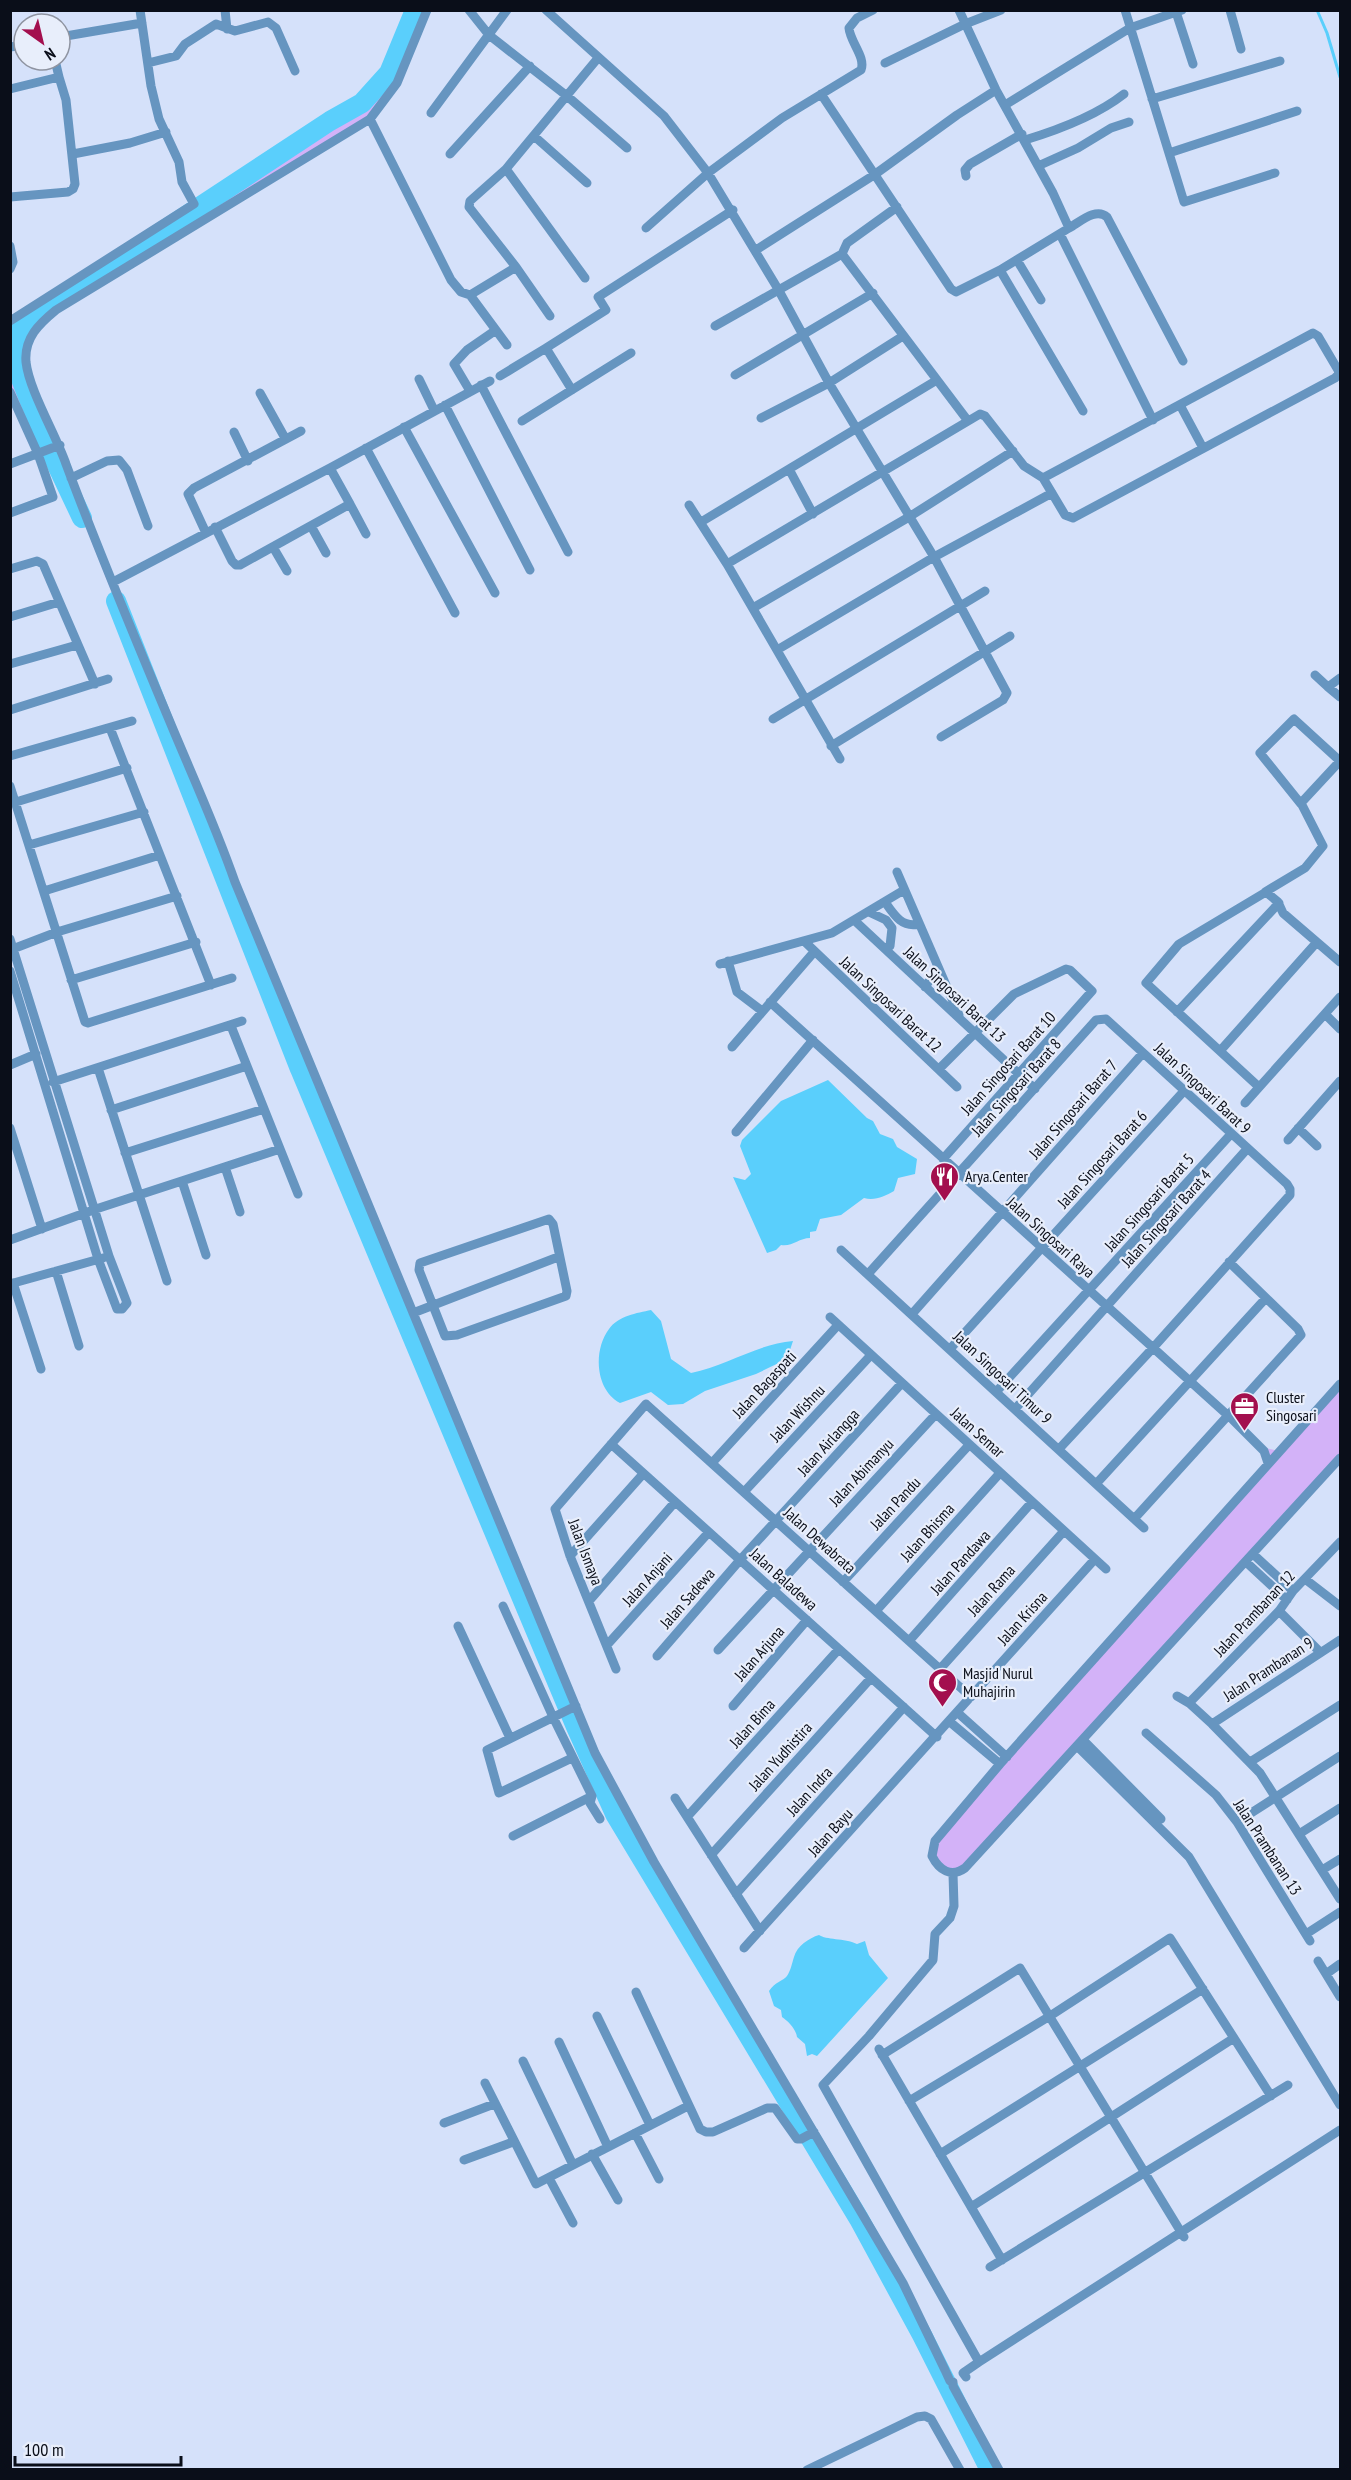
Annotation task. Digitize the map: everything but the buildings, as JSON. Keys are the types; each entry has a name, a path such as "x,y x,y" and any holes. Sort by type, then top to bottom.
{"street":[{"path":"140,10 154,99 179,162 182,182 201,213"},
{"path":"225,10 227,29"},
{"path":"10,321 370,119 397,83 428,10"},
{"path":"431,113 507,10"},
{"path":"546,10 598,58 637,89 664,116 708,172 756,250 829,383 934,556 986,651 1006,689 1006,696 941,737"},
{"path":"646,228 708,172 782,118 862,69 849,28 857,18 873,10"},
{"path":"960,10 996,90 1023,137 1069,228"},
{"path":"885,63 965,24 1001,10"},
{"path":"1125,10 1184,202 1275,173"},
{"path":"1230,10 1241,49"},
{"path":"470,11 489,35 567,96 627,148"},
{"path":"1005,105 1130,27 1179,11 1193,64"},
{"path":"72,35 142,23"},
{"path":"148,63 176,56 185,44 216,24 239,31 271,23 278,32 295,71"},
{"path":"550,316 516,267 468,206 506,169 598,58"},
{"path":"1152,99 1280,61"},
{"path":"450,154 530,66"},
{"path":"10,197 71,191 75,184 66,100 58,72"},
{"path":"10,89 59,76"},
{"path":"756,250 874,175 996,90"},
{"path":"821,94 946,284 953,291 956,292 1000,270 1096,213 1105,214 1183,361"},
{"path":"966,176 965,170 969,164 1023,137 1068,125 1112,103 1124,94"},
{"path":"1168,153 1297,111"},
{"path":"370,119 451,280 461,292 470,295 507,345"},
{"path":"1038,166 1078,148 1111,128 1129,122"},
{"path":"73,154 130,143 166,132"},
{"path":"534,136 587,183"},
{"path":"506,169 585,278"},
{"path":"716,326 842,254 847,243 897,207"},
{"path":"500,376 606,310 598,297 733,210"},
{"path":"201,213 56,310 34,330 28,341 26,362 30,380 413,1313 572,1708 634,1827 903,2283 953,2386 999,2469"},
{"path":"1060,234 1153,420"},
{"path":"10,246 13,262 10,269"},
{"path":"842,254 968,421"},
{"path":"1017,260 1041,300"},
{"path":"470,295 516,267"},
{"path":"1000,270 1083,411"},
{"path":"735,375 873,293"},
{"path":"470,392 454,364 466,350 496,330"},
{"path":"727,564 968,421 984,415 1029,471 1043,478 1065,515 1076,518 1335,378 1339,374 1338,370 1317,334 1313,333 1043,478"},
{"path":"761,418 829,383 903,336"},
{"path":"546,348 572,390"},
{"path":"522,421 631,353"},
{"path":"419,379 434,410"},
{"path":"701,522 937,380"},
{"path":"113,582 330,468 485,383 568,552"},
{"path":"10,392 14,410 38,454 53,497 10,513"},
{"path":"260,393 285,438"},
{"path":"445,405 530,570"},
{"path":"1180,405 1203,448"},
{"path":"404,427 495,593"},
{"path":"206,533 188,494 194,488 301,431"},
{"path":"234,432 248,460"},
{"path":"10,464 57,447"},
{"path":"366,448 455,613"},
{"path":"753,608 909,517 1013,451"},
{"path":"72,478 107,461 119,460 127,470 148,526"},
{"path":"330,468 366,534"},
{"path":"789,469 813,513"},
{"path":"777,651 934,556 1052,493"},
{"path":"215,527 236,565 240,565 350,504"},
{"path":"689,505 727,564 804,701 840,759"},
{"path":"311,526 326,553"},
{"path":"273,547 287,571"},
{"path":"10,569 34,562 42,563 95,684"},
{"path":"773,719 985,591"},
{"path":"10,617 59,602"},
{"path":"831,746 1010,636"},
{"path":"10,664 77,645"},
{"path":"1315,675 1341,697"},
{"path":"1328,687 1341,678"},
{"path":"10,710 108,680"},
{"path":"1259,1087 1146,983 1179,944 1305,868 1323,846 1301,804 1260,753 1294,718 1341,761 1301,804"},
{"path":"10,756 132,721"},
{"path":"110,728 212,985"},
{"path":"16,802 127,768"},
{"path":"10,786 71,980 87,1023 232,978"},
{"path":"29,845 144,812"},
{"path":"44,891 160,855"},
{"path":"897,872 961,1020"},
{"path":"762,1011 737,992 724,963 832,933 904,890"},
{"path":"1265,892 1279,903 1283,913 1341,962"},
{"path":"12,950 57,932 177,896"},
{"path":"885,902 902,923 910,926 919,924"},
{"path":"1177,1012 1279,903"},
{"path":"869,912 886,920 892,928 890,946 885,949"},
{"name":"Jalan Singosari Barat 13","path":"854,920 1035,1089"},
{"path":"10,939 56,1080 109,1256 127,1303 122,1309 117,1308 98,1259 10,971"},
{"path":"71,980 196,942"},
{"name":"Jalan Singosari Barat 12","path":"804,942 957,1087"},
{"path":"1220,1051 1317,942"},
{"path":"732,1047 814,952"},
{"name":"Jalan Singosari Barat 10","path":"943,1159 1092,991 1070,970 1059,971 1014,994 975,1033"},
{"path":"925,987 929,979 941,975"},
{"path":"1245,1103 1341,997"},
{"name":"Jalan Singosari Raya","path":"770,1002 1230,1418"},
{"path":"1325,1014 1341,1029"},
{"name":"Jalan Singosari Barat 9","path":"1096,1020 1106,1019 1290,1189 1290,1195 1229,1262"},
{"name":"Jalan Singosari Barat 8","path":"868,1274 1096,1020"},
{"path":"45,1084 242,1021"},
{"path":"231,1026 298,1194"},
{"path":"939,1069 975,1033"},
{"path":"736,1132 813,1040"},
{"name":"Jalan Singosari Barat 7","path":"912,1314 1143,1053"},
{"path":"10,1065 36,1054"},
{"path":"111,1110 247,1066"},
{"path":"98,1068 167,1281"},
{"path":"1287,1140 1340,1082"},
{"name":"Jalan Singosari Barat 6","path":"950,1349 1184,1091"},
{"path":"125,1153 264,1109"},
{"path":"10,1128 42,1228"},
{"path":"1298,1128 1317,1146"},
{"name":"Jalan Singosari Barat 5","path":"996,1391 1231,1134"},
{"path":"10,1240 96,1209 280,1149"},
{"name":"Jalan Singosari Barat 4","path":"1015,1409 1247,1149"},
{"path":"225,1167 240,1212"},
{"path":"182,1181 206,1255"},
{"path":"546,1219 551,1220 567,1291 564,1297 448,1336 442,1333 432,1306 420,1263 546,1219"},
{"name":"Jalan Singosari Timur 9","path":"841,1250 1144,1528"},
{"path":"41,1369 12,1284 109,1256"},
{"path":"413,1313 558,1257"},
{"path":"1059,1449 1229,1262 1292,1323 1301,1333 1300,1338 1230,1418 1134,1519"},
{"path":"56,1271 79,1346"},
{"path":"1096,1484 1266,1298"},
{"name":"Jalan Semar","path":"830,1317 1106,1569"},
{"name":"Jalan Bagaspati","path":"712,1463 838,1325"},
{"name":"Jalan Wishnu","path":"744,1492 871,1355"},
{"name":"Jalan Airlangga","path":"740,1560 902,1383"},
{"path":"1341,1384 1268,1463 932,1844 932,1856 937,1864 953,1874 965,1868 1341,1458"},
{"name":"Jalan Dewabrata","path":"649,1405 971,1697"},
{"name":"Jalan Ismaya","path":"616,1669 570,1556 555,1509 644,1406 649,1405"},
{"name":"Jalan Abimanyu","path":"718,1650 936,1414"},
{"path":"1230,1418 1265,1449 1279,1451"},
{"name":"Jalan Baladewa","path":"610,1444 937,1737"},
{"name":"Jalan Pandu","path":"843,1582 969,1444"},
{"path":"1265,1449 1268,1463"},
{"name":"Jalan Bhisma","path":"876,1611 1000,1473"},
{"path":"570,1556 643,1474"},
{"path":"589,1601 675,1502"},
{"name":"Jalan Pandawa","path":"909,1641 1032,1502"},
{"name":"Jalan Rama","path":"940,1669 1064,1531"},
{"name":"Jalan Anjani","path":"607,1645 709,1532"},
{"name":"Jalan Prambanan 12","path":"1189,1703 1279,1611 1293,1591 1341,1542"},
{"path":"1253,1554 1293,1591"},
{"name":"Jalan Krisna","path":"958,1713 1095,1559"},
{"name":"Jalan Sadewa","path":"657,1656 740,1560"},
{"path":"1246,1562 1287,1600"},
{"path":"1305,1579 1341,1606"},
{"path":"503,1606 572,1758 592,1796 590,1803 600,1819"},
{"path":"1279,1611 1320,1652"},
{"name":"Jalan Arjuna","path":"733,1706 807,1620"},
{"path":"458,1626 510,1738"},
{"name":"Jalan Prambanan 9","path":"1212,1724 1341,1640"},
{"name":"Jalan Bima","path":"687,1817 839,1649"},
{"name":"Jalan Yudhistira","path":"711,1855 871,1678"},
{"path":"1177,1696 1189,1703 1250,1762 1275,1796 1341,1899"},
{"path":"1250,1762 1341,1705"},
{"name":"Jalan Indra","path":"736,1894 904,1707"},
{"path":"572,1708 487,1750 499,1793 572,1758"},
{"path":"958,1713 1004,1761"},
{"name":"Jalan Bayu","path":"744,1948 958,1713"},
{"path":"950,1722 1004,1761"},
{"name":"Jalan Prambanan 13","path":"1146,1733 1216,1796 1237,1822 1308,1937 1341,1912"},
{"path":"1080,1743 1175,1834 1192,1855 1341,2095"},
{"path":"1080,1743 1189,1857 1341,2105"},
{"path":"1237,1822 1341,1756"},
{"path":"513,1836 592,1796"},
{"path":"675,1798 760,1931"},
{"path":"1299,1834 1341,1808"},
{"path":"1322,1870 1341,1859"},
{"path":"953,1874 954,1906 950,1918 935,1934 933,1960 869,2036 823,2085 979,2362"},
{"path":"909,2100 1050,2016 1170,1938 1271,2096"},
{"path":"1318,1960 1341,1997"},
{"path":"1326,1974 1341,1964"},
{"path":"1002,2260 881,2052 1020,1968 1183,2235"},
{"path":"940,2154 1203,1989"},
{"path":"636,1992 700,2129 713,2132 767,2108 776,2108 792,2133 801,2139 814,2132"},
{"path":"597,2016 650,2125"},
{"path":"971,2207 1234,2038"},
{"path":"559,2042 608,2147"},
{"path":"523,2061 573,2165"},
{"path":"485,2083 534,2184 688,2106"},
{"path":"990,2266 1288,2085"},
{"path":"444,2123 494,2104"},
{"path":"953,2382 966,2377 1341,2130"},
{"path":"635,2133 660,2178"},
{"path":"964,2376 963,2373 979,2362 1341,2136"},
{"path":"464,2160 513,2142"},
{"path":"592,2154 618,2200"},
{"path":"549,2178 573,2223"},
{"path":"807,2469 917,2417 925,2416 931,2419 956,2468"}],"shaded area":[{"path":"415,11 427,11 379,109 92,287 34,330 26,362 595,1753 863,2214 999,2469 990,2469 866,2233 615,1814 576,1727 341,1166 73,495 51,450 38,454 11,392 11,321 194,204 198,208 362,103 389,73"},
{"path":"1340,1384 1340,1458 957,1873 937,1865 932,1844 1268,1464 1266,1448 1279,1451"}],"water":[{"path":"828,1080 867,1118 873,1121 880,1134 893,1139 897,1147 917,1159 915,1174 898,1178 894,1191 887,1195 864,1198 841,1215 820,1219 816,1231 810,1232 810,1238 789,1245 781,1245 776,1250 767,1253 733,1177 745,1180 751,1174 740,1146 742,1140 781,1101"},
{"path":"651,1310 661,1321 671,1359 691,1373 767,1346 793,1341 787,1359 756,1374 705,1391 683,1404 668,1405 651,1392 620,1403 605,1389 601,1379 600,1348 609,1329 617,1321"},
{"path":"819,1935 857,1944 865,1941 869,1955 888,1978 817,2056 812,2054 807,2056 805,2044 782,2017 781,2010 774,2006 769,1991 787,1976 801,1946 807,1940"}],"waterway":[{"path":"82,518 47,444 19,374 14,349 16,337 26,321 330,121 362,103 389,73 415,10"},
{"path":"1317,10 1327,33 1340,77"},
{"path":"116,601 300,1069 576,1727 615,1814 859,2219 922,2335 990,2470"}],"place":[{"name":"Arya.Center","path":"944,1202"},
{"name":"Cluster Singosari","path":"1245,1432"},
{"name":"Masjid Nurul Muhajirin","path":"942,1708"}]}
